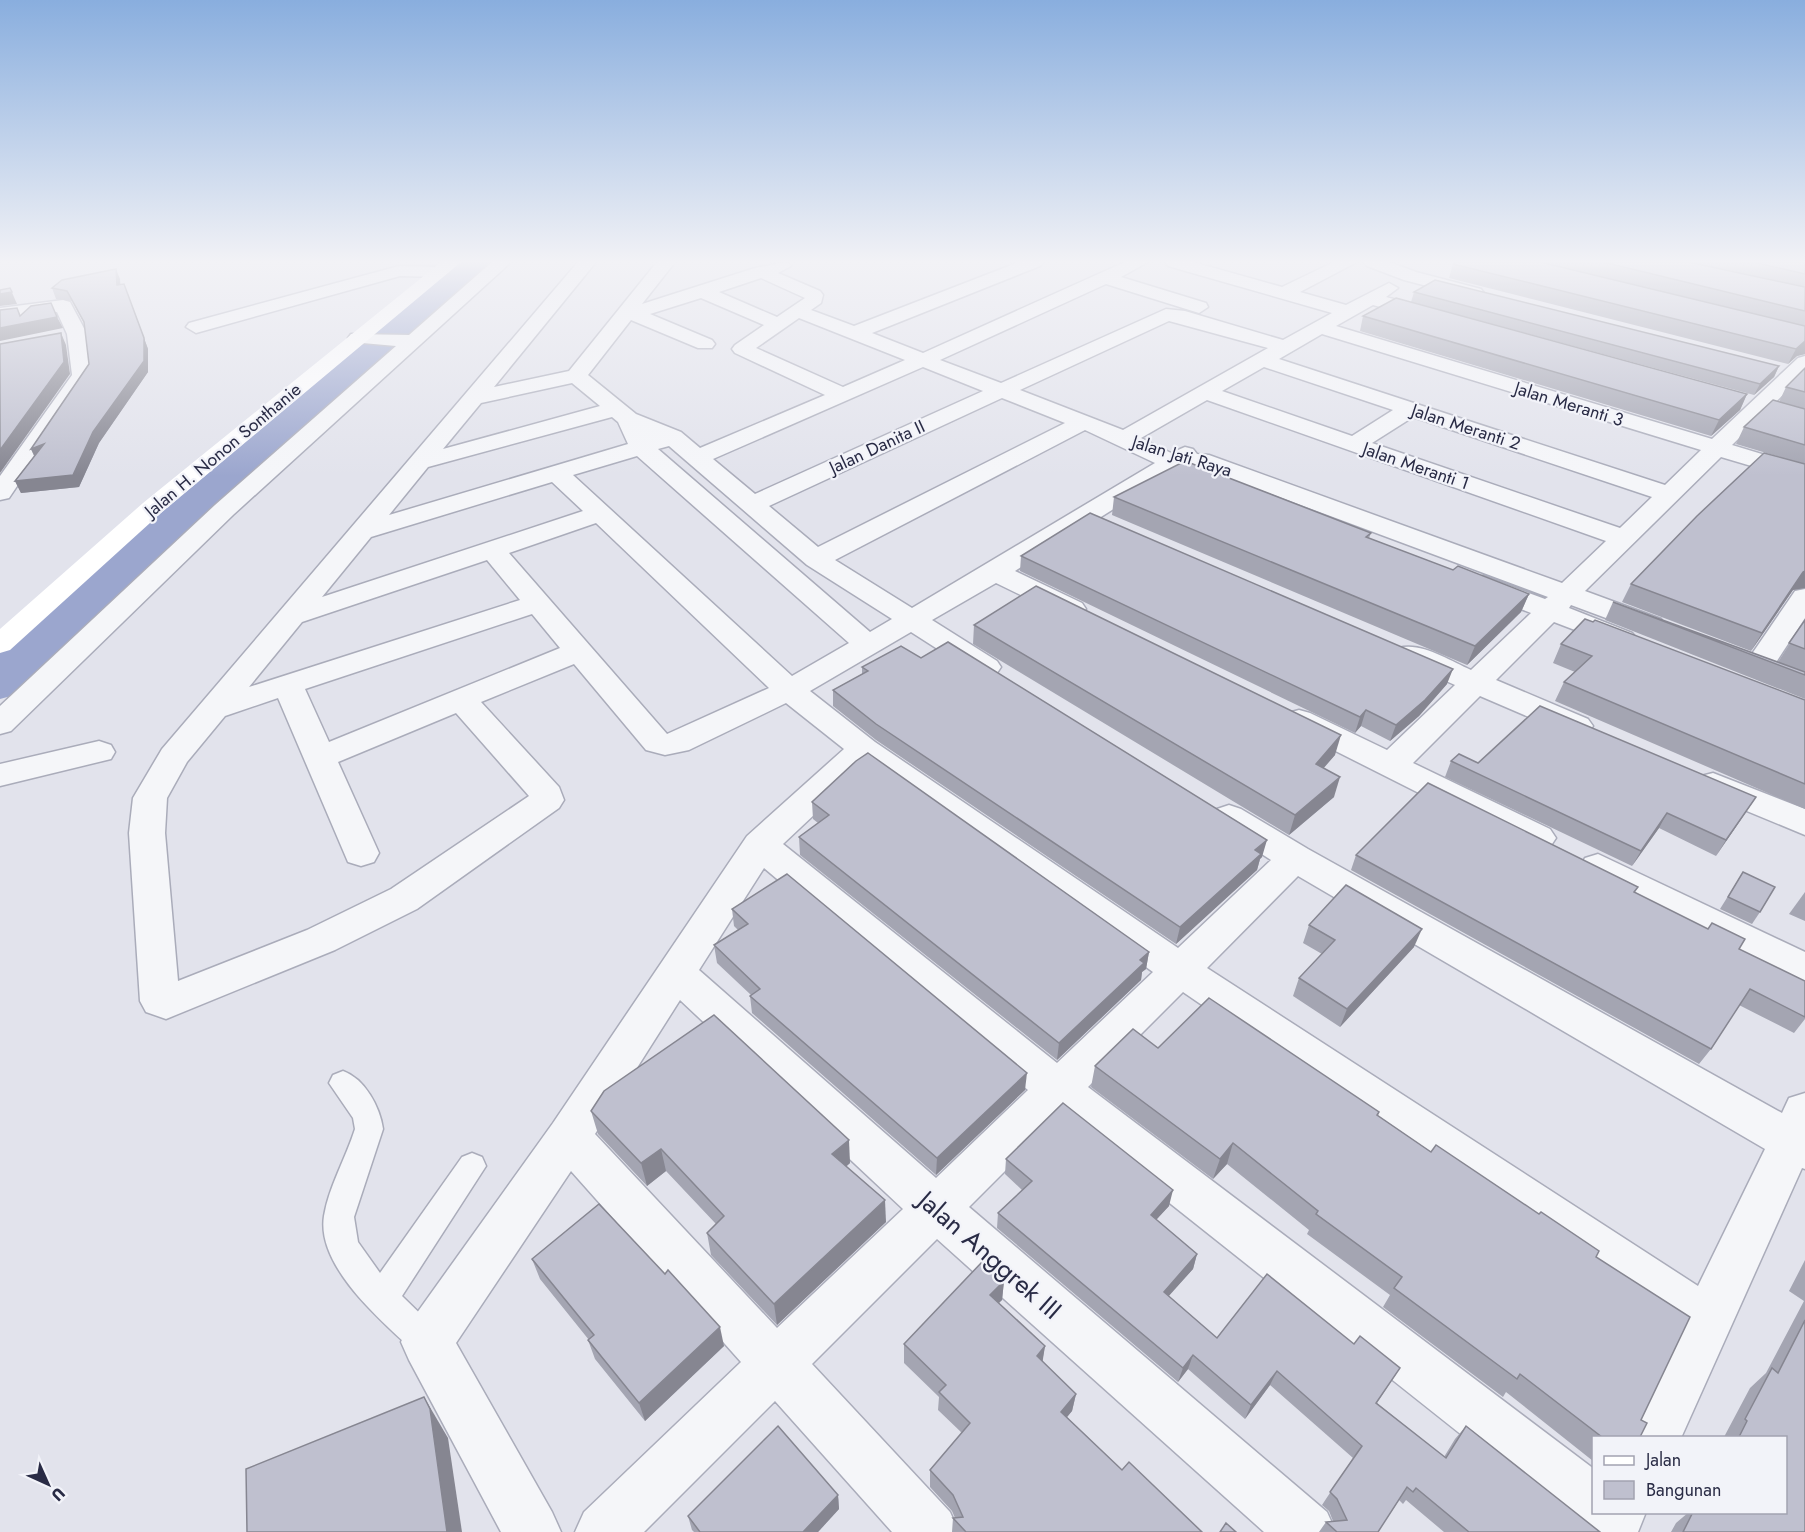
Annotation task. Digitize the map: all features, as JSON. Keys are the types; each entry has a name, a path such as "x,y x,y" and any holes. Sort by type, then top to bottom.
{"street":[{"name":"Jalan H. Nonon Sonthanie","path":"0,644 152,508 370,333"},
{"path":"0,724 224,510 417,333"},
{"path":"462,700 547,795 547,800 404,898 321,940 162,1002 158,997 147,833 150,798 174,757 527,333"},
{"path":"472,398 576,376 612,333"},
{"path":"678,333 705,344"},
{"path":"764,333 742,349 841,394"},
{"name":"Jalan Jati Raya","path":"856,333 1124,438 1559,601"},
{"path":"699,457 982,333"},
{"name":"Jalan Danita II","path":"752,505 1129,333"},
{"name":"Jalan Danita II","path":"1254,333 1293,343"},
{"path":"1266,333 1293,343"},
{"path":"1124,438 1309,333"},
{"name":"Jalan Meranti 3","path":"1341,333 1805,476"},
{"path":"0,493 82,375 77,334 55,339"},
{"path":"364,338 408,341"},
{"name":"Jalan Meranti 2","path":"1263,360 1669,494"},
{"path":"1391,765 1760,406 1793,370"},
{"path":"576,376 621,414 673,437 816,559 1012,682"},
{"name":"Jalan Meranti 1","path":"1207,393 1624,538"},
{"path":"1354,444 1410,409"},
{"path":"418,463 621,414"},
{"path":"621,414 641,447 868,645"},
{"path":"816,559 1084,422"},
{"path":"361,532 673,437"},
{"path":"492,550 657,743 665,745 678,743 789,690 995,572 1178,458"},
{"path":"556,473 602,513 789,690 864,749 1179,970 1707,1321"},
{"path":"290,618 602,513"},
{"path":"1086,515 1119,529"},
{"path":"995,572 1092,619"},
{"path":"1786,677 1749,676 1805,597"},
{"path":"1559,601 1674,634"},
{"path":"1559,601 1650,650"},
{"path":"214,709 537,603"},
{"path":"1389,646 1607,739"},
{"path":"318,758 580,651"},
{"path":"288,685 361,853"},
{"path":"1274,707 1805,970"},
{"path":"532,1532 427,1342 569,1137 760,845 864,749"},
{"path":"0,775 99,752"},
{"path":"1684,772 1805,823"},
{"path":"1204,801 1295,858 1800,1134 1707,1321 1653,1436"},
{"path":"760,845 1058,1089 1592,1504"},
{"path":"604,1532 1295,858"},
{"name":"Jalan Anggrek III","path":"677,973 936,1208 1307,1532"},
{"path":"569,1137 930,1532"}],"lane":[{"path":"343,1083 367,1114 369,1129 338,1219 339,1237 353,1264 427,1342"},
{"path":"382,1297 472,1166"}],"building":[{"path":"61,333 64,362 0,450 0,344"},
{"path":"85,333 142,333 144,361 93,432 73,475 15,481 44,444 31,449 89,364"},
{"path":"1423,333 1526,333 1747,394 1719,420"},
{"path":"1570,333 1649,333 1779,366 1760,384"},
{"path":"1733,333 1805,333 1805,341 1796,349"},
{"path":"1805,368 1805,392 1786,387"},
{"path":"1773,400 1805,409 1805,445 1744,427"},
{"path":"1764,453 1805,464 1805,571 1762,633 1631,584 1697,516"},
{"path":"1185,461 1371,533 1366,537 1453,570 1458,566 1529,594 1475,646 1114,497"},
{"path":"1090,513 1453,669 1425,700 1396,725 1366,710 1360,717 1021,556"},
{"path":"1036,586 1341,735 1316,764 1340,777 1295,815 974,625"},
{"path":"1613,602 1805,672 1805,675"},
{"path":"1585,619 1593,622 1595,620 1805,700 1805,784 1564,682 1592,656 1561,644"},
{"path":"1805,620 1805,649 1789,643"},
{"path":"948,642 1267,840 1255,850 1261,854 1180,927 876,724 833,690 868,671 862,667 901,646 921,658"},
{"path":"1540,706 1756,797 1726,840 1667,813 1641,851 1451,761 1459,754 1478,763"},
{"path":"868,753 1149,952 1140,960 1144,963 1059,1043 799,837 829,815 812,802 856,761"},
{"path":"1428,783 1638,887 1634,892 1708,929 1712,923 1745,939 1739,949 1805,981 1805,1017 1750,989 1711,1049 1356,855"},
{"path":"1743,872 1775,887 1760,912 1728,897"},
{"path":"787,874 1027,1073 937,1158 750,996 760,989 714,945 748,924 732,909"},
{"path":"1346,885 1422,929 1347,1009 1299,978 1335,940 1309,925"},
{"path":"1209,998 1379,1112 1377,1115 1431,1152 1436,1145 1599,1251 1596,1257 1690,1317 1641,1420 1647,1423 1640,1436 1601,1436 1520,1374 1517,1379 1394,1288 1402,1277 1316,1214 1318,1211 1233,1143 1220,1159 1095,1066 1133,1029 1158,1048"},
{"path":"714,1015 849,1140 832,1154 885,1200 774,1304 707,1233 724,1216 661,1149 641,1163 591,1111 604,1091"},
{"path":"1063,1103 1173,1190 1151,1215 1197,1254 1164,1292 1217,1338 1267,1274 1354,1344 1360,1336 1400,1368 1376,1403 1446,1458 1466,1426 1600,1532 1469,1532 1416,1488 1413,1492 1407,1487 1378,1532 1337,1532 1326,1522 1347,1520 1337,1499 1330,1492 1362,1446 1277,1371 1251,1405 1193,1355 1183,1368 998,1213 1032,1181 1006,1159"},
{"path":"599,1204 665,1274 668,1270 720,1327 639,1403 588,1340 594,1335 532,1259"},
{"path":"982,1262 1004,1281 990,1295 1045,1346 1037,1356 1076,1394 1061,1412 1122,1470 1129,1462 1202,1532 966,1532 953,1518 963,1517 953,1495 930,1470 970,1423 939,1392 946,1385 904,1344"},
{"path":"1805,1320 1805,1532 1683,1532 1692,1514 1787,1514 1787,1436 1740,1436 1747,1421 1745,1419 1772,1368 1778,1373"},
{"path":"424,1397 430,1409 447,1532 247,1532 246,1469"},
{"path":"778,1426 838,1495 803,1532 700,1532 688,1516"},
{"path":"1226,1523 1236,1532 1220,1532"}],"waterway":[{"path":"0,680 178,516 397,333"}]}
